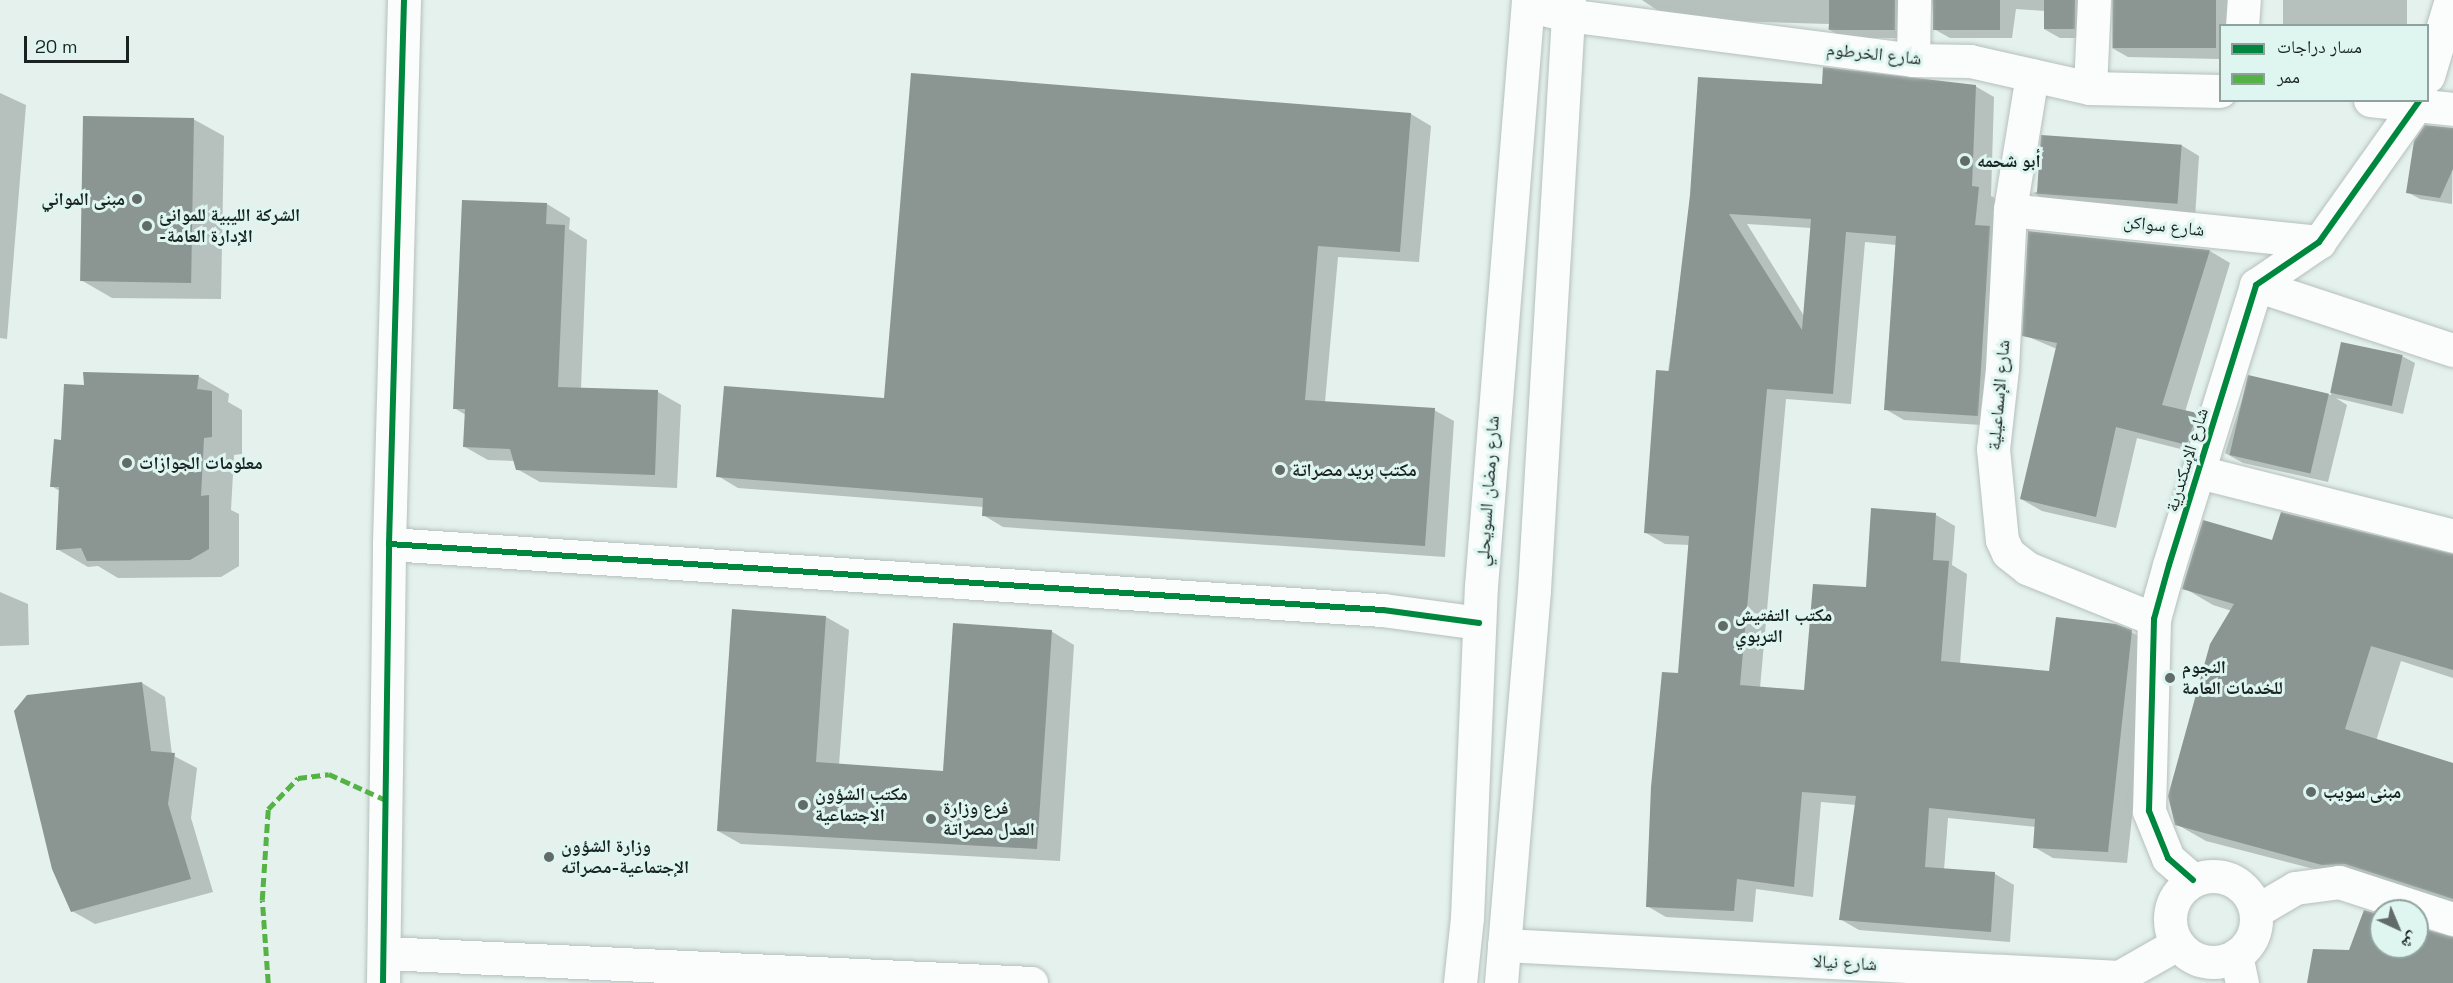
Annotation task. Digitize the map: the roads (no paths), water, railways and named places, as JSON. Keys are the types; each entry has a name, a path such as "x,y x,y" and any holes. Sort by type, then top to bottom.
{"street":[{"path":"404,0 389,544 384,968 1031,983"},
{"path":"1913,60 1914,0"},
{"path":"2090,88 2094,0"},
{"path":"2242,24 2244,0"},
{"path":"2429,71 2451,0"},
{"name":"شارع الخرطوم","path":"1528,3 1568,7 1913,60 1970,61 2090,88 2219,91"},
{"name":"شارع رمضان السويحلي","path":"1460,983 1467,918 1479,623 1528,3"},
{"path":"1501,983 1534,590 1568,7"},
{"name":"شارع الإسماعيلية","path":"2032,75 2010,210 2002,369 1993,448 2002,540 2008,553 2027,568 2154,619"},
{"path":"2429,97 2453,109"},
{"path":"2256,285 2319,242 2416,102"},
{"name":"شارع سواكن","path":"2010,210 2319,242"},
{"path":"2256,285 2453,350"},
{"name":"شارع الإسكندرية","path":"2193,880 2168,858 2149,811 2154,619 2256,285"},
{"path":"2199,472 2453,536"},
{"path":"389,544 1383,610 1479,623"},
{"path":"2219,876 2232,880 2251,898 2256,911 2253,936 2239,969 2224,960 2198,960 2177,944 2169,921 2171,908 2183,888 2193,880 2219,876"},
{"path":"2256,911 2295,888 2339,882 2453,920"},
{"name":"شارع نيالا","path":"1504,945 2120,977 2177,944"}],"place":[{"name":"أبو شحمه","path":"1965,161"},
{"name":"مبنى المواني","path":"137,199"},
{"name":"الشركة الليبية للموانئ -الإدارة العامة","path":"147,226"},
{"name":"معلومات الجوازات","path":"127,463"},
{"name":"مكتب بريد مصراتة","path":"1280,470"},
{"name":"مكتب التفتيش التربوي","path":"1723,626"},
{"name":"النجوم للخدمات العامة","path":"2170,678"},
{"name":"مبنى سويب","path":"2311,792"},
{"name":"مكتب الشؤون الاجتماعية","path":"803,805"},
{"name":"فرع وزارة العدل مصراتة","path":"931,819"},
{"name":"وزارة الشؤون الإجتماعية-مصراته","path":"549,857"}]}
